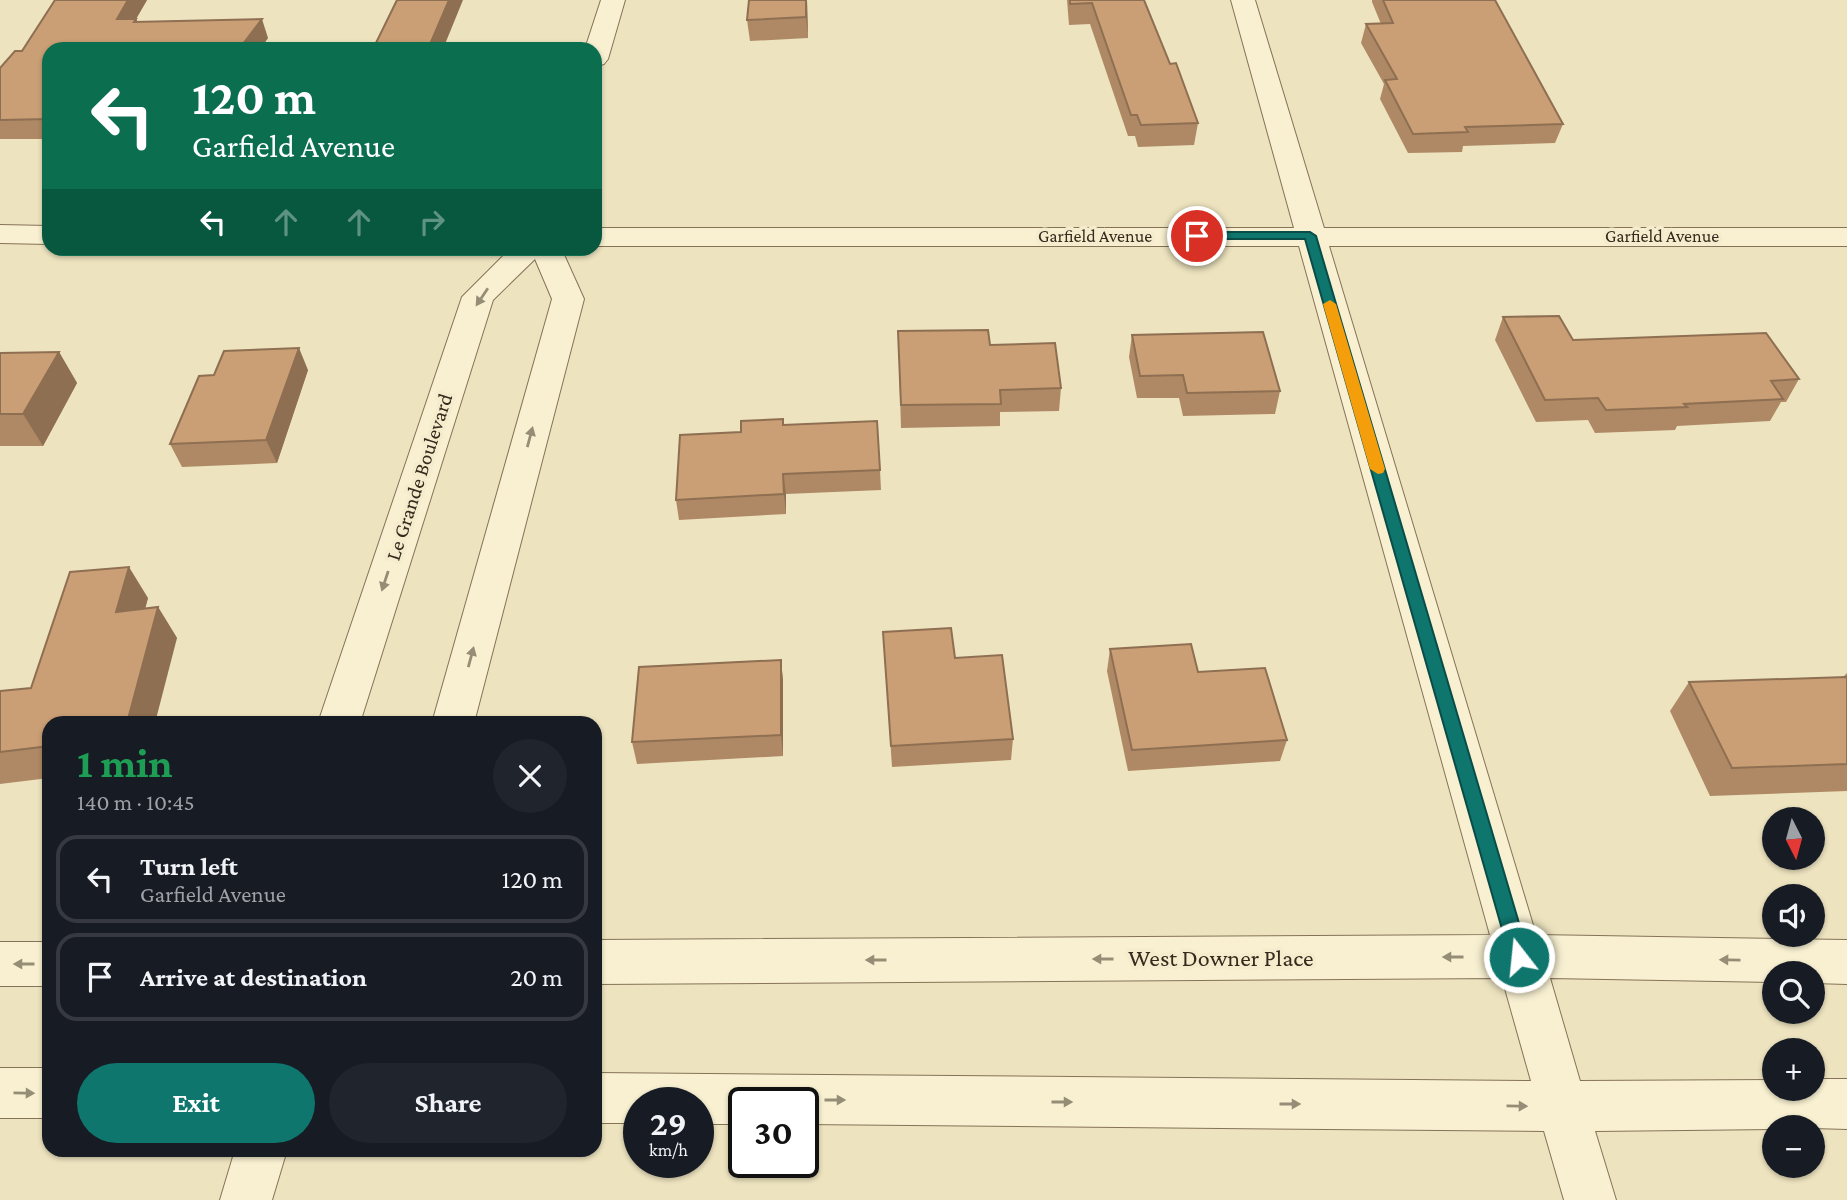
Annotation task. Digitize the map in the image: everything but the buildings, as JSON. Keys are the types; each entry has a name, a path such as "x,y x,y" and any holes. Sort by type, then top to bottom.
{"street":[{"path":"600,42 613,0"},
{"path":"1243,0 1590,1200"},
{"path":"0,234 42,235"},
{"name":"Garfield Avenue","path":"602,237 1847,237"},
{"name":"Le Grande Boulevard","path":"340,716 478,297 521,256"},
{"path":"455,716 568,299 549,256"},
{"name":"West Downer Place","path":"602,962 1519,957 1847,962"},
{"path":"0,964 42,964"},
{"path":"0,1093 42,1093"},
{"path":"602,1098 1563,1106 1847,1104"},
{"path":"246,1200 259,1157"}],"slow traffic":[{"path":"1330,304 1378,469"}],"route":[{"path":"1197,236 1310,236 1519,957"}]}
